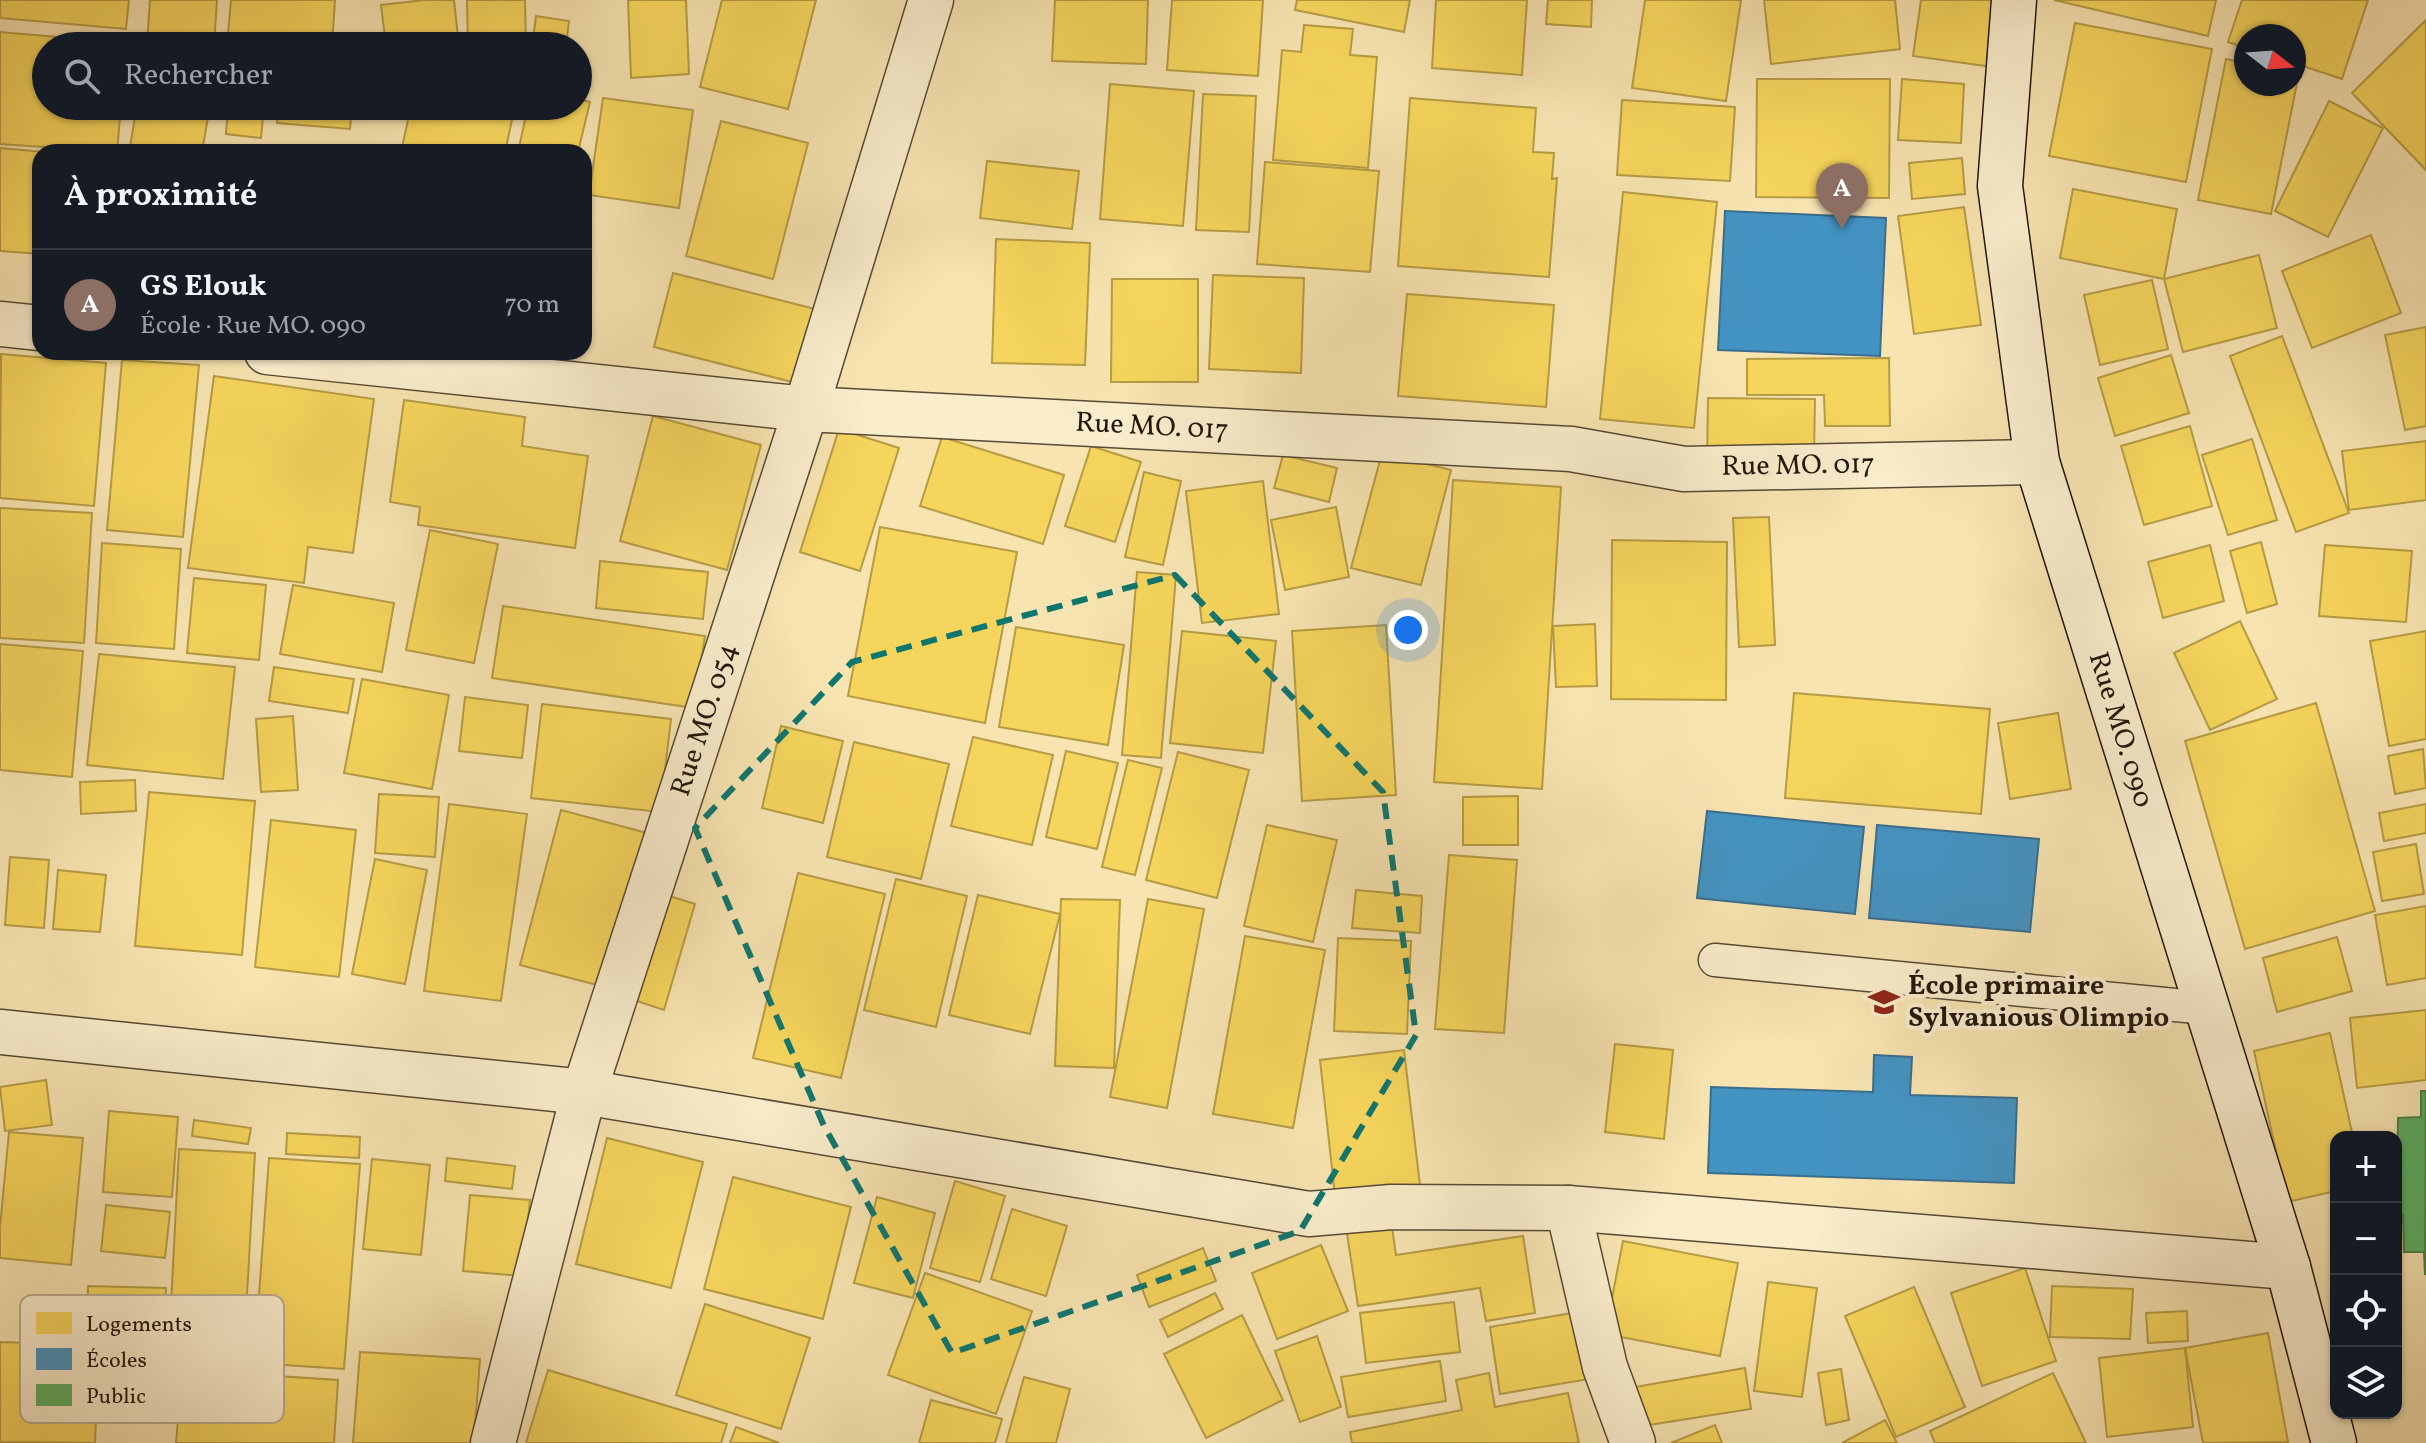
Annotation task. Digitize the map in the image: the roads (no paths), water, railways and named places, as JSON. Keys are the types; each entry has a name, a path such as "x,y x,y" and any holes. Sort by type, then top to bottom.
{"street":[{"name":"Rue MO. 054","path":"493,1443 584,1092 806,409 931,0"},
{"name":"Rue MO. 090","path":"2014,0 2000,186 2037,462 2288,1267 2334,1443"},
{"path":"0,324 32,327"},
{"name":"Rue MO. 017","path":"343,360 806,409 1571,449 1684,469 2037,462"},
{"path":"0,1032 584,1092 1205,1194 1309,1214 1391,1207 1568,1208 2288,1267"},
{"path":"1568,1208 1605,1367 1633,1443"}],"lane":[{"path":"1715,960 2206,1008"}],"place":[{"name":"GS Elouk","path":"1842,229"},
{"name":"École primaire Sylvanious Olimpio","path":"1884,1002"}]}
